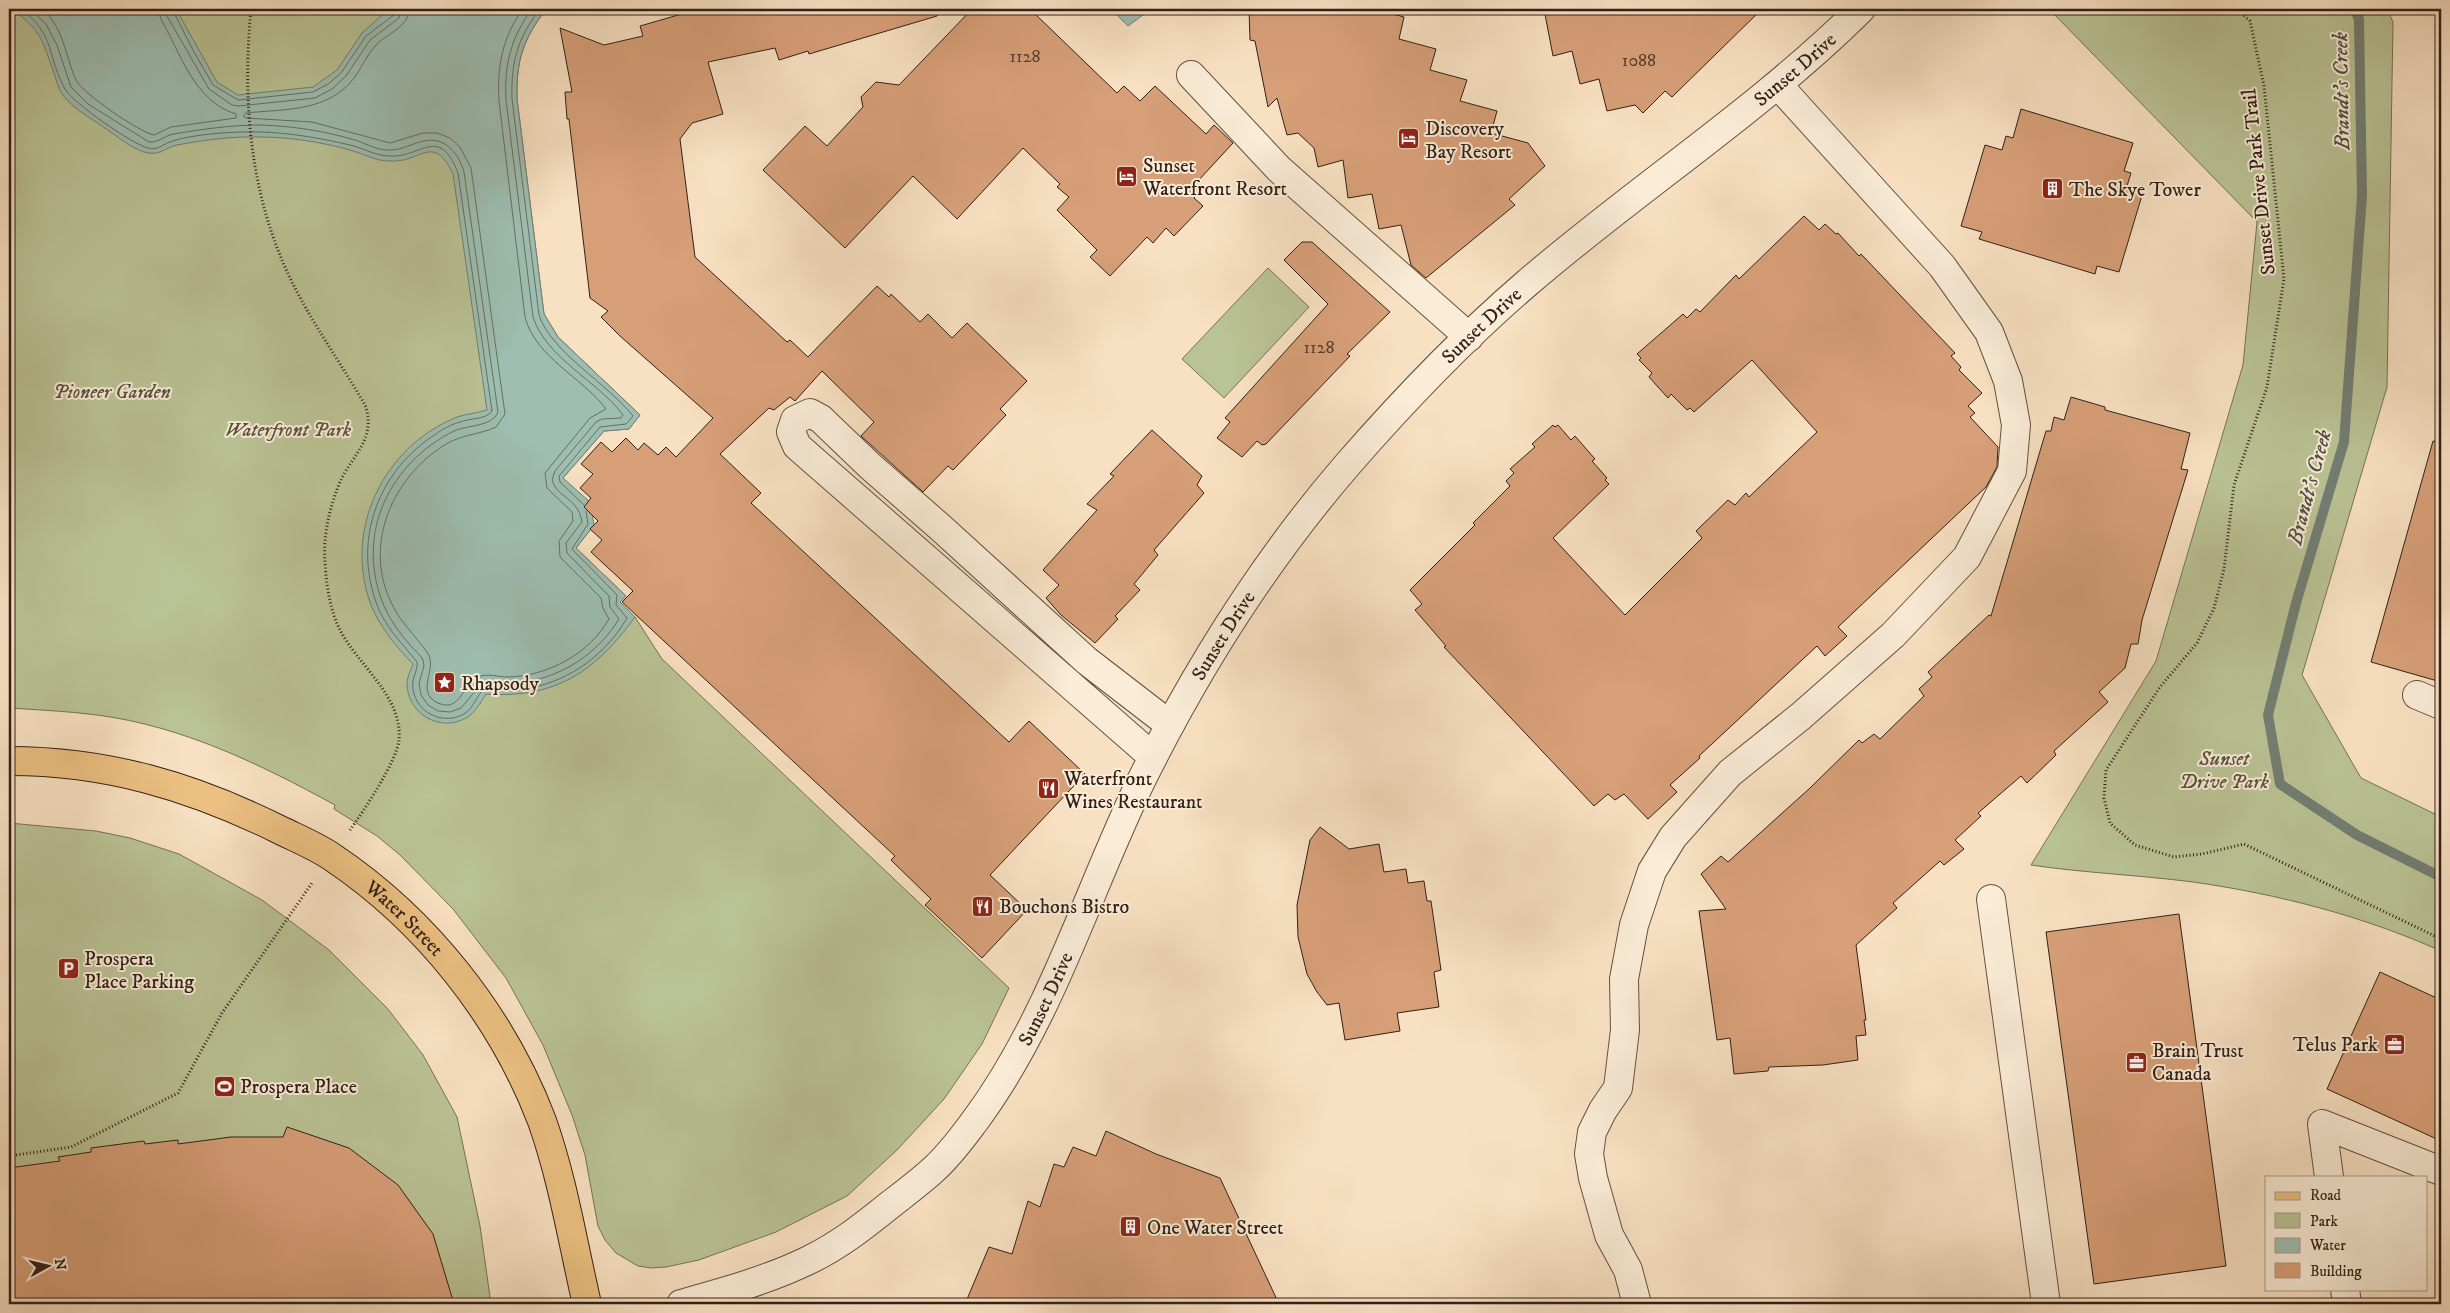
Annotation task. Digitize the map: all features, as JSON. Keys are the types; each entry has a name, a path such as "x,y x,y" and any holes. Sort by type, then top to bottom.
{"main road":[{"name":"Water Street","path":"9,761 40,761 105,769 145,777 186,790 237,809 331,856 380,893 435,945 486,1013 519,1070 542,1121 558,1175 587,1304"}],"street":[{"name":"Sunset Drive","path":"681,1304 778,1274 846,1240 935,1169 961,1140 994,1094 1025,1041 1115,836 1153,757 1201,669 1277,553 1348,465 1418,387 1469,337 1540,272 1778,85 1816,53 1862,9"},
{"path":"1191,75 1279,169 1469,337"},
{"path":"1637,1304 1628,1270 1609,1235 1593,1178 1589,1154 1592,1132 1603,1110 1618,1088 1625,1030 1624,979 1634,925 1652,871 1673,837 1730,773 1801,716 1893,635 1967,557 2012,471 2016,425 2008,381 1989,332 1942,266 1778,85"},
{"path":"1153,757 797,446 790,432 795,420 810,413 821,420 1069,644 1170,725"},
{"path":"1048,665 1056,652 1069,644"},
{"path":"1992,899 2045,1296"},
{"path":"2329,1176 2322,1124 2441,1171"},
{"path":"2345,1290 2347,1304"}],"path":[{"path":"250,9 246,85 250,142 262,202 275,242 293,284 366,405 370,418 369,430 363,443 338,486 328,520 325,560 329,595 339,628 356,657 381,686 397,715 399,741 391,762 344,837"},
{"name":"Sunset Drive Park Trail","path":"2236,9 2250,21 2264,86 2284,279 2267,387 2234,486 2224,569 2214,608 2197,643 2160,687 2106,770 2104,798 2110,823 2135,845 2174,857 2202,854 2244,844 2441,939"},
{"path":"9,1156 70,1147 178,1093 222,1013 314,880"}],"green space":[{"name":"Waterfront Park","path":"9,9 546,9 522,51 517,85 517,99 544,314 558,337 640,415 629,429 604,431 563,478 594,525 576,548 626,596 620,602 635,617 662,659 1009,988 982,1044 944,1099 897,1150 847,1196 776,1232 699,1260 666,1267 651,1268 638,1266 616,1253 605,1240 598,1226 585,1155 572,1115 543,1045 506,978 453,909 400,855 377,836 334,809 335,805 278,775 220,749 160,728 129,720 97,715 9,708"},
{"name":"Sunset Drive Park","path":"2049,9 2387,9 2393,22 2387,387 2302,675 2361,778 2441,817 2441,951 2411,938 2351,917 2257,893 2193,882 2031,865 2156,661 2243,365 2257,222"},
{"path":"1268,268 1309,307 1224,398 1182,359"},
{"name":"Prospera Place","path":"9,823 96,831 130,838 179,854 262,900 329,950 388,1009 423,1055 457,1117 480,1226 491,1304 9,1304"}],"water":[{"path":"11,9 176,9 217,82 238,95 313,87 337,70 362,33 382,15 394,9 546,9 522,51 517,85 517,99 544,314 558,337 640,415 629,429 604,431 563,478 590,502 594,525 576,548 626,596 620,602 635,617 605,653 571,678 553,686 533,692 486,694 475,711 466,718 456,722 445,723 435,721 426,717 412,703 408,694 407,683 413,664 389,636 371,605 364,577 362,548 366,520 376,494 390,470 408,448 431,431 457,417 487,410 453,174 446,161 439,155 426,152 401,160 385,161 328,145 271,137 218,139 177,145 157,153 144,152 123,141 78,110 67,100 59,89 46,52 35,29"},
{"path":"1111,9 1151,9 1128,26"}],"building":[{"path":"699,9 936,9 937,16 809,54 808,51 779,60 775,48 708,62 723,114 692,123 680,139 695,257 787,342 790,340 808,357 877,286 889,297 891,294 920,322 928,314 952,338 967,323 1027,381 1000,409 1006,415 953,470 948,466 923,492 861,436 874,422 822,371 795,401 790,397 774,410 769,408 720,454 761,493 751,503 1009,742 1029,721 1085,774 990,875 1027,910 982,958 925,905 931,899 891,860 895,856 622,602 633,591 591,552 602,540 590,529 598,521 584,507 591,498 580,488 593,474 581,464 601,442 612,452 626,438 638,450 644,443 658,455 666,447 676,457 713,418 620,336 601,317 608,311 590,298 569,119 567,119 565,92 572,92 560,28 604,45 643,36 640,26"},
{"path":"972,9 1030,9 1117,93 1124,86 1140,101 1155,86 1206,134 1214,125 1233,143 1197,182 1204,188 1194,198 1203,206 1174,236 1166,228 1153,243 1147,237 1110,276 1090,257 1097,250 1057,210 1069,197 1057,187 1060,184 1023,148 957,219 913,176 845,248 763,170 805,126 827,146 863,107 861,97 876,82 899,85"},
{"name":"Discovery Bay Resort","path":"1249,9 1375,9 1404,17 1399,39 1436,49 1430,70 1467,80 1460,101 1497,111 1491,133 1528,143 1545,166 1509,199 1515,205 1426,278 1411,265 1401,225 1379,229 1372,194 1348,198 1343,160 1318,167 1314,148 1298,133 1287,135 1277,98 1268,107 1255,41 1250,40"},
{"path":"1544,9 1762,9 1672,97 1665,91 1643,113 1635,105 1607,111 1599,79 1580,84 1572,51 1553,56"},
{"name":"The Skye Tower","path":"2021,109 2133,143 2124,171 2131,173 2127,186 2143,192 2119,272 2097,266 2095,274 1979,239 1982,232 1961,226 1985,145 2002,150 2006,136 2013,138"},
{"path":"1804,216 1819,230 1825,224 1836,234 1838,233 1859,256 1861,254 1955,353 1951,356 1961,367 1959,370 1982,393 1968,406 1975,413 1970,417 1998,447 1997,467 1986,487 1838,627 1847,636 1825,656 1817,646 1670,785 1677,792 1648,819 1624,794 1615,800 1608,794 1594,806 1444,647 1446,646 1415,610 1422,604 1410,590 1475,525 1473,523 1510,486 1506,481 1514,473 1510,469 1535,447 1532,444 1553,425 1555,427 1558,425 1571,440 1575,436 1595,459 1592,461 1607,478 1605,480 1609,484 1553,538 1625,615 1702,538 1696,531 1728,500 1735,505 1746,493 1749,497 1817,432 1752,360 1694,412 1690,408 1687,410 1671,394 1668,398 1649,377 1652,373 1639,360 1641,358 1637,354 1683,314 1687,318 1696,309 1700,312 1736,275 1739,279"},
{"name":"Sunset Waterfront Resort","path":"1302,242 1312,242 1390,312 1347,354 1350,356 1266,444 1262,445 1257,441 1242,457 1217,438 1230,422 1225,418 1328,304 1284,260"},
{"path":"2071,397 2105,407 2105,410 2190,433 2181,469 2188,470 2142,620 2138,644 2131,644 2125,668 2099,692 2108,702 2054,751 2056,755 2027,783 2021,776 1978,813 1981,816 1955,840 1964,849 1944,865 1940,861 1893,903 1897,908 1856,945 1866,1020 1864,1020 1866,1035 1856,1036 1858,1060 1823,1065 1769,1067 1768,1071 1734,1074 1730,1038 1717,1040 1699,911 1726,909 1701,874 1721,856 1728,862 1810,788 1859,740 1862,743 1874,734 1880,739 1924,696 1919,689 1932,677 1928,672 1989,615 1991,616 2046,431 2051,431 2054,417 2064,420"},
{"path":"1152,430 1202,476 1197,485 1204,493 1154,550 1158,555 1134,584 1140,590 1115,616 1118,619 1095,643 1061,615 1046,598 1059,585 1043,570 1097,510 1087,504 1114,476 1110,474"},
{"path":"2433,441 2441,442 2441,682 2371,662"},
{"path":"1320,827 1349,849 1379,844 1384,872 1406,869 1408,883 1424,881 1427,901 1431,901 1441,970 1434,972 1439,1007 1397,1013 1400,1031 1345,1040 1339,1003 1327,1005 1307,974 1298,937 1297,905 1310,840"},
{"path":"2179,914 2226,1266 2094,1284 2046,932"},
{"name":"Telus Park","path":"2380,972 2441,1000 2441,1141 2327,1089"},
{"path":"287,1127 349,1148 398,1185 433,1234 454,1304 9,1304 9,1168 60,1161 58,1157 91,1152 91,1148 144,1141 145,1144 178,1140 178,1144 231,1137 283,1137"},
{"name":"One Water Street","path":"1106,1131 1156,1154 1220,1178 1279,1304 965,1304 989,1247 1012,1254 1028,1201 1040,1207 1054,1164 1064,1167 1073,1147 1096,1156"}],"waterway":[{"name":"Brandt's Creek","path":"2355,9 2359,20 2362,196 2344,442 2296,603 2268,715 2280,784 2357,835 2441,877"}],"place":[{"name":"Discovery Bay Resort","path":"1409,139"},
{"name":"Sunset Waterfront Resort","path":"1127,176"},
{"name":"The Skye Tower","path":"2053,189"},
{"name":"Rhapsody","path":"445,683"},
{"name":"Waterfront Wines Restaurant","path":"1048,789"},
{"name":"Bouchons Bistro","path":"983,906"},
{"name":"Prospera Place Parking","path":"68,969"},
{"name":"Telus Park","path":"2394,1044"},
{"name":"Brain Trust Canada","path":"2136,1062"},
{"name":"Prospera Place","path":"224,1086"},
{"name":"One Water Street","path":"1131,1227"}],"park label":[{"name":"Pioneer Garden","path":"112,391"}]}
